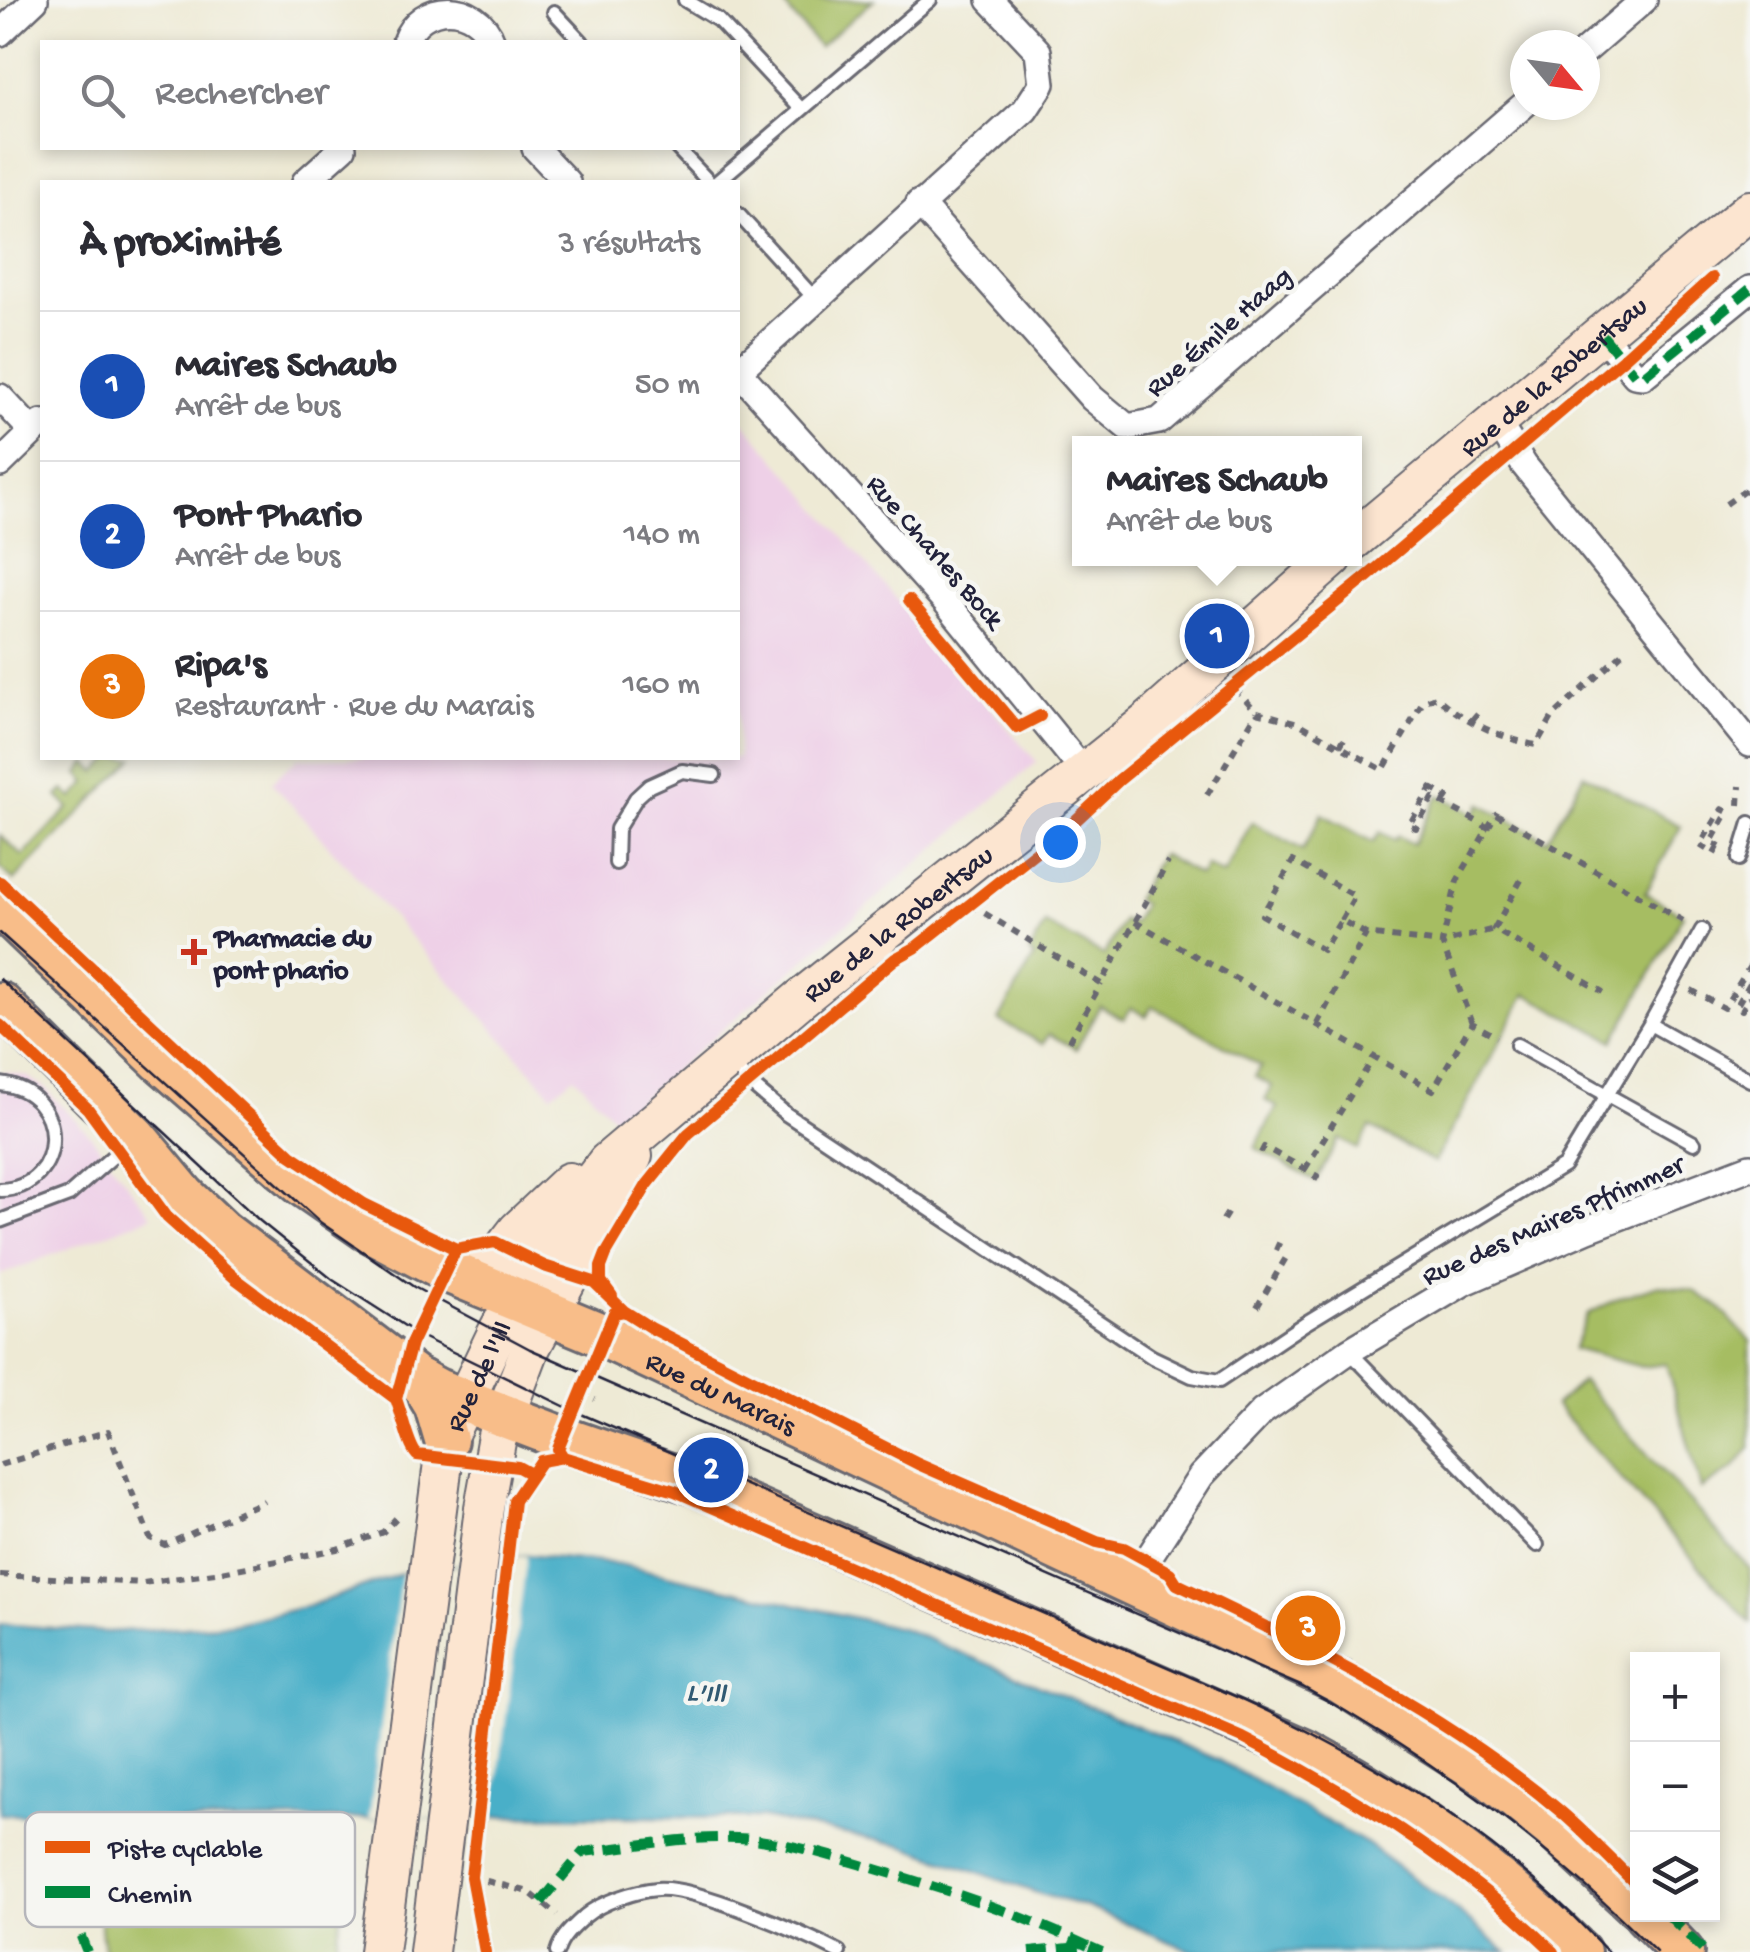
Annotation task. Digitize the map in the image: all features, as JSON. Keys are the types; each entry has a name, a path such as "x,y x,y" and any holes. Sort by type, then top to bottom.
{"main road":[{"name":"Rue de la Robertsau","path":"1362,533 1604,336 1750,210"},
{"name":"Rue de la Robertsau","path":"463,1278 490,1266 518,1230 577,1174 606,1162 646,1132 799,1000 1150,720 1324,566"},
{"name":"Rue du Marais","path":"0,906 162,1060 302,1184 367,1230 463,1278 532,1305 1341,1682 1426,1734 1530,1809 1630,1900"},
{"path":"0,1004 135,1137 184,1196 222,1232 385,1358 421,1381 562,1438 699,1485 1306,1752 1385,1797 1466,1853 1579,1952"},
{"name":"Rue de la Robertsau","path":"532,1305 646,1132"},
{"name":"Rue de la Robertsau","path":"532,1305 544,1247 606,1162"},
{"name":"Rue de l'Ill","path":"390,1878 446,1440 464,1401 532,1305"},
{"name":"Rue de l'Ill","path":"454,1874 484,1508 532,1305"},
{"path":"421,1381 436,1406 446,1440"},
{"path":"429,1952 454,1874"},
{"path":"380,1952 390,1878"},
{"path":"1653,1922 1682,1952"}],"street":[{"path":"0,33 36,0"},
{"path":"740,369 1025,110 1042,84 1038,51 990,0"},
{"path":"1600,39 1644,0"},
{"path":"408,21 452,8 484,8 484,26 491,40"},
{"name":"Rue Émile Haag","path":"919,203 1092,398 1127,427 1160,421 1510,117"},
{"path":"307,180 342,150"},
{"path":"538,150 565,180"},
{"path":"1604,336 1634,374 1643,376 1750,289"},
{"name":"Rue Charles Bock","path":"740,373 946,602 1085,772"},
{"path":"0,397 38,428 0,464"},
{"path":"1497,421 1524,465 1748,738"},
{"name":"Rue des Maires Pfrimmer","path":"1130,1581 1201,1476 1225,1450 1262,1412 1349,1351 1464,1283 1588,1229 1750,1168"}],"lane":[{"path":"685,0 718,20 736,40"},
{"path":"719,180 930,0"},
{"path":"554,12 580,40"},
{"path":"740,44 800,109"},
{"path":"680,150 707,180"},
{"path":"740,216 815,299"},
{"path":"616,863 618,829 625,812 649,786 682,771 714,775"},
{"path":"1740,859 1750,823"},
{"path":"730,1060 749,1083 786,1114 1152,1356 1192,1376 1219,1380 1564,1166 1702,930"},
{"path":"1650,1024 1750,1080"},
{"path":"1517,1044 1694,1144"},
{"path":"0,1084 30,1093 44,1106 51,1123 52,1141 48,1159 38,1174 25,1184 0,1190"},
{"path":"0,1221 69,1195 135,1137"},
{"path":"1349,1351 1536,1545"},
{"path":"557,1952 572,1928 598,1905 658,1889 723,1902 839,1952"}],"path":[{"path":"1726,504 1750,488"},
{"path":"1249,674 1230,691 1257,712 1298,723 1383,770 1422,702 1436,697 1454,712 1510,740 1536,746 1553,716 1627,649"},
{"path":"1472,720 1481,709"},
{"path":"1207,795 1257,712"},
{"path":"1340,746 1345,737"},
{"path":"1443,803 1447,797 1431,787 1410,824 1416,828 1433,798 1489,828"},
{"path":"1722,809 1728,812 1711,842 1716,850 1700,845 1722,809"},
{"path":"1498,1037 1472,1023 1442,944 1457,881 1496,814 1686,923 1677,939"},
{"path":"1292,861 1354,896 1341,920 1324,950 1262,915 1292,861"},
{"path":"1069,1041 1168,862"},
{"path":"1341,920 1366,934 1442,944 1494,929 1521,880"},
{"path":"954,916 984,893"},
{"path":"970,904 1101,984"},
{"path":"1135,922 1433,1090 1472,1023"},
{"path":"1494,929 1603,992"},
{"path":"1317,1024 1366,934"},
{"path":"1674,980 1724,1008 1749,974"},
{"path":"1749,974 1736,1007 1742,1010 1750,997"},
{"path":"1305,1170 1374,1056"},
{"path":"1260,1153 1264,1146 1317,1176 1313,1184"},
{"path":"1276,1250 1280,1242"},
{"path":"1258,1308 1287,1256"},
{"path":"580,1392 595,1399"},
{"path":"0,1465 108,1430 150,1538 165,1545 264,1501"},
{"path":"0,1575 143,1583 222,1572 337,1549 383,1532 403,1512 436,1514"},
{"path":"454,1874 529,1892 572,1928"},
{"path":"355,1882 390,1878"}],"shaded area":[{"path":"740,417 1037,762 616,1120 574,1076 552,1094 271,782 296,760 740,760"},
{"path":"0,1073 28,1077 46,1089 91,1136 152,1216 0,1275"}],"green space":[{"path":"780,0 874,0 819,47"},
{"path":"110,760 132,760 14,881 0,868 0,835 23,856 69,808 58,796 64,790 73,798 87,783 79,774 87,762 97,772"},
{"path":"1584,774 1681,826 1645,893 1683,915 1614,1041 1526,994 1434,1162 1370,1127 1358,1149 1339,1139 1316,1181 1255,1148 1277,1107 1265,1100 1272,1086 1255,1077 1261,1066 1152,1006 1146,1016 1131,1008 1124,1019 1100,1006 1076,1049 1049,1034 1043,1044 999,1020 1034,957 1029,953 1045,924 1104,955 1123,920 1132,924 1143,904 1135,900 1161,854 1200,876 1206,866 1223,875 1252,822 1303,850 1322,814 1373,842 1380,832 1413,844 1439,795 1475,814 1481,804 1547,840"},
{"path":"1659,1285 1692,1290 1718,1306 1750,1341 1750,1448 1734,1468 1701,1489 1666,1364 1642,1367 1573,1349 1588,1314 1621,1297"},
{"path":"1582,1381 1750,1569 1750,1623 1555,1405"},
{"path":"101,1927 339,1927 336,1952 104,1952"}],"water":[{"name":"L'Ill","path":"527,1555 619,1564 904,1629 1218,1760 1367,1844 1506,1952 1194,1952 1085,1906 902,1845 762,1818 355,1819 355,1812 0,1814 0,1624 107,1632 232,1624 308,1606 401,1574"}],"pier":[{"path":"527,1555 493,1817 369,1819 401,1574"}],"tram line":[{"path":"0,933 320,1222 414,1287 530,1349 1303,1687 1398,1744 1489,1807 1575,1876 1656,1952"},
{"path":"0,979 260,1221 333,1280 422,1337 572,1410 1244,1700 1318,1736 1426,1799 1493,1846 1547,1891 1608,1952"}],"marked path":[{"path":"1603,336 1635,375 1643,376 1750,289"},
{"path":"541,1902 583,1852 689,1839 752,1839 816,1852 932,1886 1011,1913 1088,1946"},
{"path":"1675,1922 1705,1952"},
{"path":"77,1927 87,1952"},
{"path":"1030,1952 1088,1946 1102,1952"}],"cycle path":[{"path":"612,1296 601,1281 606,1254 647,1185 688,1134 895,959 915,948 1073,823 1119,780 1368,576 1623,359 1712,278"},
{"path":"909,600 1017,728 1040,716"},
{"path":"0,882 291,1155 364,1204 456,1249 495,1242 544,1266 594,1282 624,1311 651,1328 918,1464 1097,1542 1124,1548 1170,1573 1177,1584 1327,1658 1424,1713 1560,1811 1630,1878"},
{"path":"0,1025 88,1109 167,1217 236,1279 396,1399 417,1455 518,1467 531,1474"},
{"path":"396,1399 411,1344 456,1249"},
{"path":"563,1457 558,1449 614,1313 624,1311"},
{"path":"485,1952 471,1877 514,1501 541,1461 563,1457 675,1491 1243,1738 1407,1834 1483,1890 1554,1952"}],"place":[{"name":"Maires Schaub","path":"1217,636"},
{"name":"Pharmacie du pont phario","path":"194,952"},
{"name":"Pont Phario","path":"711,1470"},
{"name":"Ripa's","path":"1308,1628"}]}
